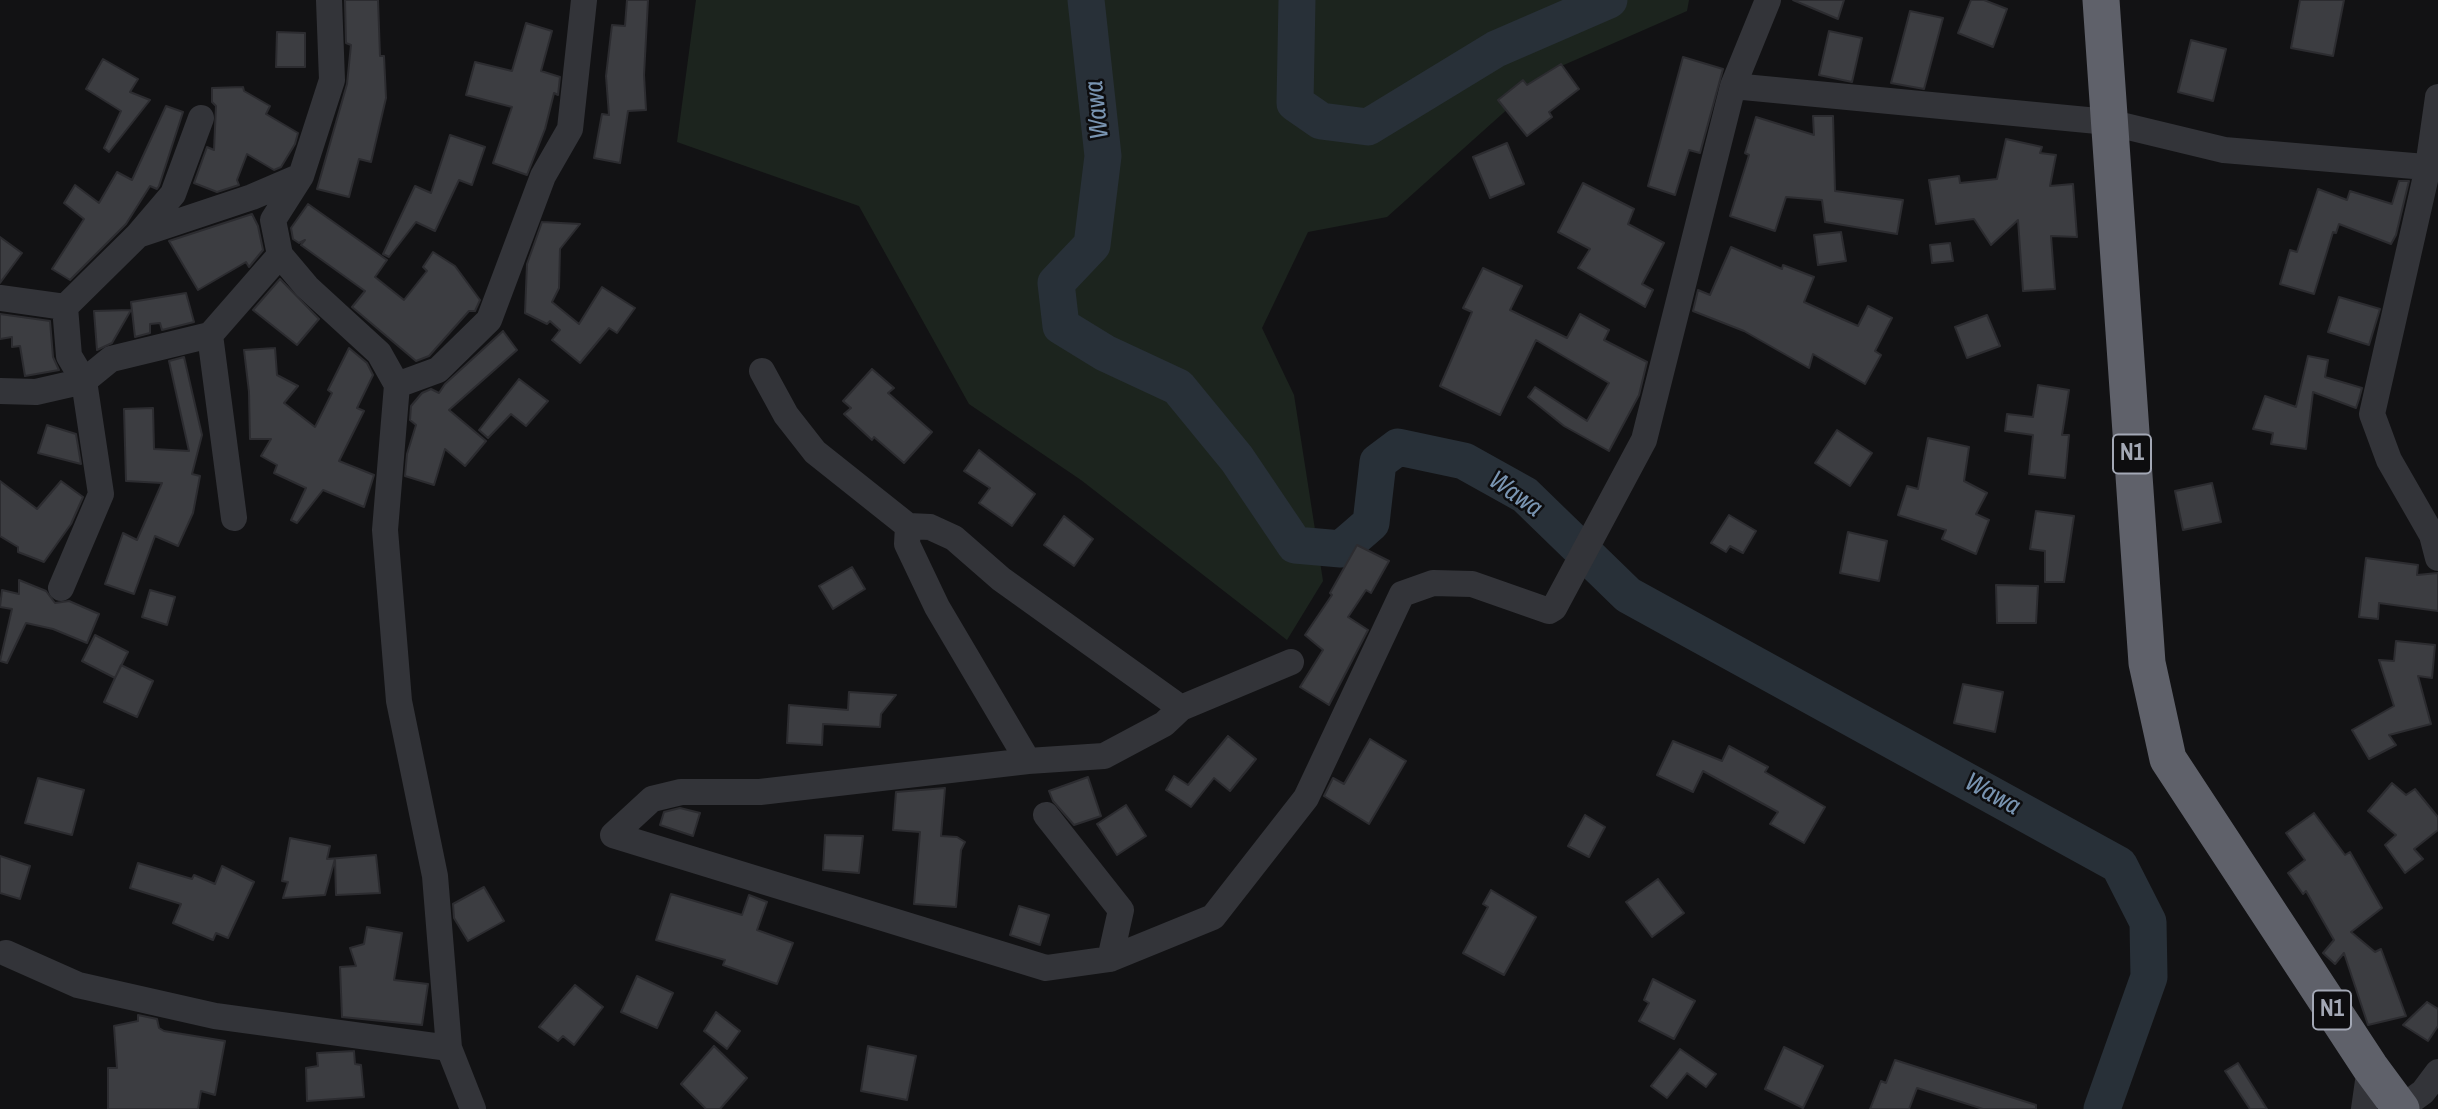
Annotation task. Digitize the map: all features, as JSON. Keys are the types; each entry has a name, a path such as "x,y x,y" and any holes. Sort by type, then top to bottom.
{"highway":[{"name":"N1","path":"2103,2 2108,122 2147,663 2168,759 2370,1068 2401,1109"}],"street":[{"path":"329,0 331,80 302,176 273,220 280,255 307,287 379,353 397,385 385,530 399,701 435,876 449,1048 474,1109"},
{"path":"397,385 439,370 489,320 542,176 570,129 584,0"},
{"path":"1291,662 1181,708 1164,724 1104,756 1028,761 760,792 681,792 652,799 613,835 1046,968 1110,959 1213,917 1306,798 1402,594 1433,583 1472,584 1549,611 1644,440 1733,86 1768,0"},
{"path":"1733,86 2108,122 2224,150 2433,168"},
{"path":"2438,97 2433,168 2372,414 2389,460 2432,535 2438,558"},
{"path":"65,307 138,235 173,194 201,118"},
{"path":"138,235 251,197 302,176"},
{"path":"0,390 36,392 84,381 111,359 210,335 280,255"},
{"path":"0,298 65,307"},
{"path":"61,588 101,494 84,381 69,356 65,307"},
{"path":"210,335 234,518"},
{"path":"762,371 786,415 815,452 908,526 930,527 954,538 1001,579 1181,708"},
{"path":"908,526 907,544 937,607 1028,761"},
{"path":"1046,815 1121,910 1110,959"},
{"path":"6,953 78,985 215,1016 449,1048"},
{"path":"2364,1109 2370,1068"},
{"path":"2401,1109 2423,1092 2438,1072"}],"shaded area":[{"path":"696,0 1689,0 1687,11 1550,71 1387,217 1308,232 1262,328 1294,395 1323,581 1287,640 1081,480 969,404 859,206 677,142"}],"building":[{"path":"345,0 378,0 380,56 384,56 386,98 371,162 359,159 349,197 317,189 347,84 351,45 346,43"},
{"path":"627,0 648,0 644,75 646,110 628,111 620,163 594,158 602,114 609,115 606,76 612,25 625,26"},
{"path":"1793,0 1844,0 1838,19"},
{"path":"1971,0 1984,0 2007,9 1993,47 1958,33"},
{"path":"2300,0 2344,0 2333,56 2291,48"},
{"path":"1910,11 1943,18 1924,89 1891,83"},
{"path":"526,23 552,31 541,71 560,77 558,95 554,93 545,129 527,175 493,163 512,107 466,95 475,62 512,71"},
{"path":"1829,31 1862,38 1852,82 1819,75"},
{"path":"277,32 305,33 305,67 276,67"},
{"path":"2191,40 2226,49 2213,101 2178,92"},
{"path":"1683,57 1723,69 1700,153 1689,150 1675,195 1648,186"},
{"path":"103,59 138,79 130,92 150,100 109,152 104,148 121,111 86,89"},
{"path":"1561,64 1579,89 1549,112 1552,117 1527,136 1498,100 1523,80 1527,85"},
{"path":"243,87 244,91 270,106 266,114 298,133 295,144 281,167 274,170 247,154 237,180 239,185 217,192 194,183 207,147 214,150 216,106 212,102 212,88"},
{"path":"166,106 183,112 157,189 150,186 126,224 70,280 52,269 84,219 64,203 75,185 99,203 117,172 132,180"},
{"path":"1813,116 1833,116 1835,191 1903,200 1897,234 1825,222 1822,200 1786,197 1775,231 1730,216 1749,155 1745,153 1756,117 1814,135"},
{"path":"450,135 485,147 472,185 459,180 435,231 416,222 389,257 383,254 415,186 431,193"},
{"path":"2006,139 2042,147 2040,153 2056,155 2050,186 2073,184 2077,237 2051,236 2055,289 2023,291 2018,220 1991,245 1974,219 1936,224 1929,180 1959,176 1960,183 1997,179"},
{"path":"1507,143 1524,184 1490,198 1473,157"},
{"path":"2399,181 2409,181 2396,235 2391,244 2339,224 2336,233 2333,232 2314,294 2280,284 2290,250 2297,252 2318,189 2347,200 2350,191 2392,204"},
{"path":"1583,183 1634,209 1628,224 1664,243 1642,284 1653,290 1645,307 1578,268 1590,249 1558,232"},
{"path":"308,204 387,260 375,277 404,300 427,271 423,267 433,252 455,266 480,300 475,311 469,311 429,356 416,361 352,307 365,291 301,245 305,240 299,243 293,239 291,228"},
{"path":"252,214 258,226 263,250 249,267 246,262 198,290 169,241"},
{"path":"542,222 580,224 560,249 559,288 552,302 579,324 602,287 635,308 617,333 609,328 580,363 552,340 560,330 550,321 547,324 525,313 527,264"},
{"path":"1841,232 1846,261 1818,265 1814,235"},
{"path":"0,237 22,253 0,283"},
{"path":"1950,243 1953,261 1932,263 1930,245"},
{"path":"1731,247 1782,269 1783,265 1814,277 1804,302 1826,312 1858,326 1868,306 1892,318 1875,351 1881,355 1865,384 1813,354 1809,368 1744,331 1693,311 1698,290 1710,295"},
{"path":"1483,268 1522,286 1510,310 1567,338 1580,314 1609,330 1604,340 1647,362 1639,395 1609,451 1564,426 1528,397 1535,387 1587,421 1609,383 1536,340 1500,415 1440,386 1472,312 1463,308"},
{"path":"280,279 319,319 297,345 253,310"},
{"path":"186,293 194,322 162,330 160,323 150,324 150,333 135,337 131,302"},
{"path":"2339,297 2380,309 2369,345 2328,332"},
{"path":"131,310 112,343 97,350 94,311"},
{"path":"0,314 50,321 53,357 59,370 25,376 20,346 12,347 12,337 0,339"},
{"path":"1987,315 2000,346 1967,358 1955,327"},
{"path":"503,331 517,350 449,410 486,441 465,466 445,449 434,485 405,476 407,454 416,425 410,420 411,406 422,393 431,389 439,393 445,384"},
{"path":"275,348 277,375 298,386 284,403 315,427 332,393 328,390 349,348 367,363 373,375 357,408 364,411 339,461 374,475 364,507 323,490 297,523 291,520 306,488 274,473 277,465 261,456 271,439 250,439 249,392 244,350"},
{"path":"2308,356 2328,360 2325,377 2362,388 2356,408 2313,392 2306,449 2271,444 2273,433 2253,429 2265,396 2296,407"},
{"path":"184,357 202,435 192,474 200,476 193,513 178,546 155,536 134,594 105,584 123,533 137,540 162,483 126,481 124,409 153,408 154,449 189,451 169,361"},
{"path":"872,369 894,388 888,393 932,432 904,463 874,437 872,440 844,414 851,408 843,401"},
{"path":"519,379 548,401 526,426 511,414 488,438 479,430"},
{"path":"2038,385 2069,390 2062,435 2069,435 2065,478 2029,474 2033,435 2005,431 2007,414 2033,417"},
{"path":"47,425 76,434 81,464 38,453"},
{"path":"1837,430 1872,453 1850,486 1815,463"},
{"path":"1928,438 1969,447 1964,481 1987,493 1976,514 1989,520 1976,554 1942,539 1946,530 1898,515 1907,486 1918,489"},
{"path":"979,450 1035,494 1012,526 979,503 990,488 964,471"},
{"path":"0,481 37,509 61,481 83,497 71,524 44,562 18,552 18,547 0,536"},
{"path":"2212,483 2221,522 2183,530 2175,491"},
{"path":"2036,511 2074,516 2064,582 2045,582 2045,551 2030,549"},
{"path":"1729,515 1756,531 1743,553 1730,546 1726,552 1711,543"},
{"path":"1064,516 1093,539 1074,566 1044,545"},
{"path":"1848,532 1887,541 1879,581 1840,573"},
{"path":"1357,545 1389,561 1371,593 1366,590 1348,617 1368,630 1329,705 1300,687 1323,650 1305,635 1332,595 1330,593"},
{"path":"2366,558 2418,565 2417,575 2438,573 2438,611 2379,603 2378,619 2359,617"},
{"path":"852,567 865,589 833,609 819,586"},
{"path":"19,580 46,591 55,603 69,601 99,614 87,643 53,629 26,623 7,663 0,661 12,609 0,607 2,590 19,594"},
{"path":"1996,585 2038,586 2036,623 1997,623"},
{"path":"150,590 175,597 167,625 142,617"},
{"path":"95,635 128,652 115,678 82,661"},
{"path":"2396,641 2435,645 2432,678 2418,676 2431,724 2389,735 2396,745 2369,759 2352,730 2394,706 2379,660 2394,661"},
{"path":"121,665 153,681 137,717 104,702"},
{"path":"1963,684 2003,692 1995,732 1954,723"},
{"path":"849,692 896,695 881,714 880,727 823,724 822,745 787,743 789,705 848,710"},
{"path":"1228,736 1256,759 1230,791 1214,778 1191,807 1166,790 1174,776 1188,785"},
{"path":"1370,739 1406,761 1369,824 1324,796 1333,778 1344,784"},
{"path":"1673,741 1722,761 1729,746 1768,767 1765,772 1825,807 1804,843 1770,824 1778,812 1703,771 1693,792 1657,775"},
{"path":"1088,777 1101,816 1074,825 1053,801 1049,791"},
{"path":"38,778 84,790 72,835 25,823"},
{"path":"2392,783 2406,795 2415,789 2438,817 2438,830 2414,849 2423,859 2405,873 2385,845 2396,835 2368,811"},
{"path":"945,788 941,836 957,837 965,842 961,850 956,907 914,904 920,832 893,830 896,792"},
{"path":"1126,805 1146,836 1117,855 1097,824"},
{"path":"680,808 700,813 693,836 660,825 664,812"},
{"path":"2314,813 2345,855 2350,852 2382,908 2351,932 2375,952 2381,949 2406,1016 2368,1025 2344,953 2335,964 2323,953 2334,940 2306,891 2303,894 2288,873 2305,860 2286,833"},
{"path":"1585,815 1605,827 1589,857 1568,846"},
{"path":"825,835 863,836 859,873 823,870"},
{"path":"290,838 330,846 327,859 376,855 380,893 336,895 335,859 325,895 283,898 288,882 282,881"},
{"path":"0,856 30,866 20,899 0,893"},
{"path":"138,863 192,879 194,875 215,884 222,866 254,882 228,938 216,933 213,940 173,923 181,904 130,888"},
{"path":"1658,879 1684,913 1652,937 1626,902"},
{"path":"484,887 504,921 468,941 454,918 453,904"},
{"path":"1491,890 1536,917 1504,975 1463,953 1488,907 1483,904"},
{"path":"671,894 742,915 749,895 767,902 757,930 793,943 777,984 723,965 725,960 656,940"},
{"path":"1019,906 1049,915 1040,945 1010,935"},
{"path":"367,927 402,933 394,980 428,984 422,1025 342,1017 340,967 356,966 350,948 364,944"},
{"path":"637,976 673,993 657,1028 621,1012"},
{"path":"1653,979 1695,1001 1674,1039 1639,1021 1649,1003 1644,1000"},
{"path":"575,985 603,1007 574,1045 563,1036 558,1041 539,1027"},
{"path":"2427,1002 2438,1009 2438,1026 2428,1041 2403,1025"},
{"path":"716,1012 740,1031 727,1049 704,1031"},
{"path":"138,1015 157,1019 159,1028 164,1031 225,1041 215,1095 201,1091 198,1109 108,1109 108,1068 117,1068 114,1026 138,1021"},
{"path":"714,1046 747,1078 720,1109 706,1109 681,1084"},
{"path":"868,1046 916,1056 907,1100 861,1091"},
{"path":"1784,1047 1823,1066 1803,1108 1765,1089"},
{"path":"1680,1049 1716,1074 1706,1087 1687,1073 1667,1098 1651,1086"},
{"path":"354,1051 355,1064 361,1065 364,1097 307,1101 306,1068 318,1066 317,1053"},
{"path":"1895,1060 2036,1105 2036,1109 1983,1109 1917,1088 1909,1109 1870,1109 1881,1081 1886,1083"},
{"path":"2238,1063 2267,1109 2250,1109 2225,1071"}],"waterway":[{"name":"Wawa","path":"1086,0 1103,156 1092,245 1056,283 1061,326 1105,353 1178,387 1237,459 1295,545 1341,549 1371,523 1378,462 1398,447 1464,461 1525,495 1628,595 2119,865 2148,922 2149,977 2102,1109"},
{"name":"Wawa","path":"1297,0 1295,103 1321,121 1368,127 1496,49 1609,0"}]}
